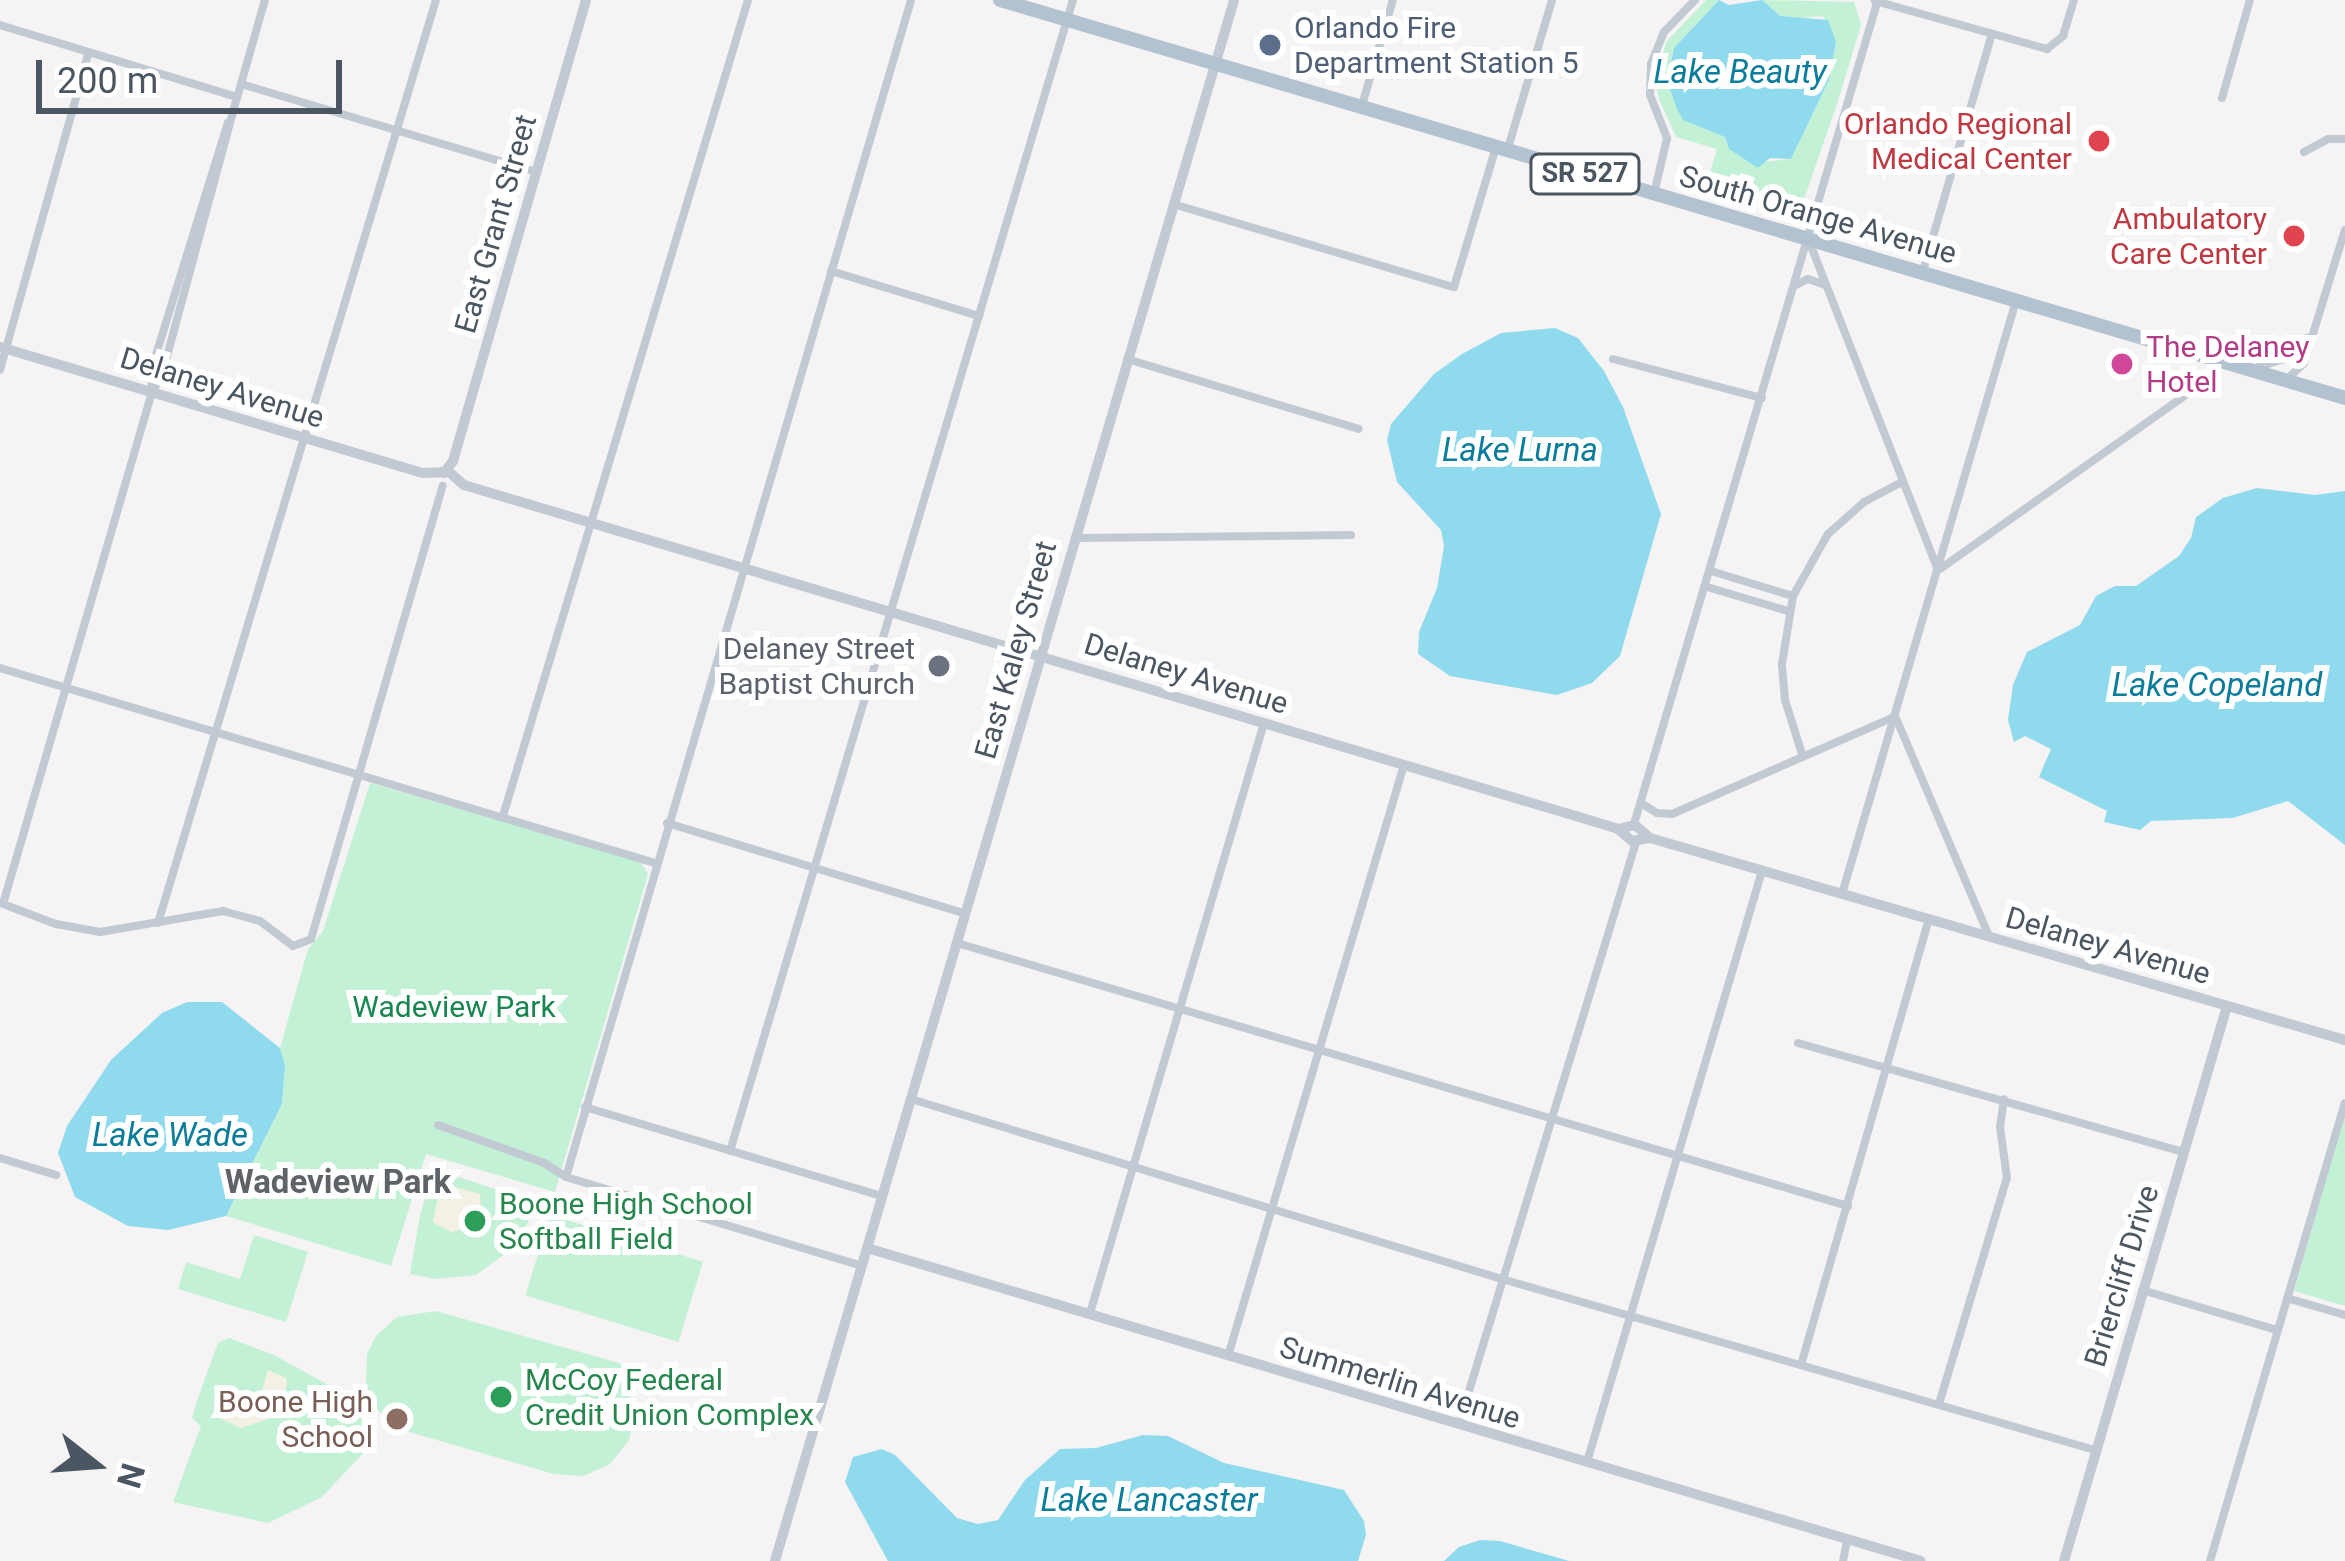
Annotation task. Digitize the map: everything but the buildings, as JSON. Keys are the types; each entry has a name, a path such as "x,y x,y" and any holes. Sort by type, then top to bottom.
{"main road":[{"name":"South Orange Avenue","path":"1000,0 2345,398"}],"street":[{"path":"265,0 151,371 152,392 2,900 78,929 124,931 157,924 436,0"},
{"name":"East Grant Street","path":"157,924 212,912 238,913 260,921 285,943 303,946 317,929 586,0"},
{"path":"503,816 748,0"},
{"path":"566,1177 911,0"},
{"path":"730,1151 1073,0"},
{"name":"East Kaley Street","path":"862,1266 1234,0"},
{"path":"1362,106 1394,0"},
{"path":"1172,203 1454,287 1552,0"},
{"path":"1654,195 1667,139 1651,96 1651,64 1664,32 1695,0"},
{"path":"1458,1425 1876,0 2047,49 2057,46 2074,0"},
{"path":"2222,98 2250,0"},
{"path":"0,25 237,97"},
{"path":"1922,273 1992,34"},
{"path":"0,370 2,348 89,52"},
{"path":"241,84 536,172"},
{"path":"2304,152 2327,139 2345,139"},
{"path":"2286,380 2304,363 2308,337 2345,230"},
{"path":"1808,240 1939,570"},
{"path":"831,271 979,316"},
{"path":"1794,289 1808,279 1825,285"},
{"path":"1842,895 2017,300"},
{"path":"2253,369 2288,358 2308,337"},
{"name":"Delaney Avenue","path":"2,348 2345,1040"},
{"path":"1939,570 2196,388 2209,377 2215,358"},
{"path":"1127,359 1359,429"},
{"path":"1613,359 1762,398"},
{"path":"1802,754 1785,700 1782,664 1793,596 1828,534 1864,502 1902,482"},
{"path":"1074,538 1351,535"},
{"path":"1711,571 1793,596"},
{"path":"1707,587 1789,611"},
{"path":"0,668 655,863"},
{"path":"1643,804 1657,813 1672,814 1895,717"},
{"path":"1895,717 1989,937"},
{"path":"1090,1313 1264,723"},
{"path":"1228,1357 1404,765"},
{"path":"667,823 964,913"},
{"path":"1586,1463 1762,871"},
{"path":"1802,1365 1929,920"},
{"path":"956,943 1848,1206"},
{"name":"Briercliff Drive","path":"2064,1561 2227,1006"},
{"path":"1798,1043 2184,1152"},
{"path":"910,1099 1630,1317 2095,1450"},
{"path":"1939,1404 2007,1178 2000,1127 2004,1099"},
{"path":"2210,1561 2345,1103"},
{"path":"585,1107 881,1196"},
{"path":"438,1125 544,1163 566,1177 862,1266 775,1561"},
{"path":"0,1158 56,1175"},
{"name":"Summerlin Avenue","path":"867,1249 1921,1561"},
{"path":"2142,1290 2277,1330"},
{"path":"2288,1298 2345,1315"},
{"path":"1844,1561 1847,1540"}],"green space":[{"path":"1706,0 1719,0 1674,48 1667,81 1672,96 1696,123 1725,137 1729,149 1763,162 1791,159 1829,80 1836,42 1823,16 1788,19 1770,12 1762,0 1854,2 1861,25 1838,101 1802,205 1789,214 1705,189 1717,149 1676,137 1659,99 1655,81 1666,42"},
{"name":"Wadeview Park","path":"370,783 640,861 648,874 555,1192 426,1154 391,1266 226,1216 282,1104 285,1065 280,1048 308,949 323,931"},
{"path":"2345,1115 2345,1306 2294,1291"},
{"name":"Boone High School Softball Field","path":"440,1171 537,1203 517,1245 476,1275 436,1279 410,1274 420,1215 432,1175"},
{"path":"550,1215 703,1262 678,1342 525,1295"},
{"path":"254,1235 308,1252 286,1322 178,1289 186,1262 240,1279"},
{"name":"McCoy Federal Credit Union Complex","path":"436,1311 661,1375 657,1388 624,1379 635,1411 629,1440 610,1464 583,1476 554,1474 409,1432 384,1418 372,1402 366,1383 367,1354 376,1336 397,1317"},
{"path":"229,1338 274,1355 361,1403 364,1452 322,1497 268,1523 173,1502 201,1426 192,1418 198,1398 218,1343"}],"sand":[{"path":"441,1183 480,1194 481,1213 471,1227 451,1232 433,1222"},
{"path":"268,1370 287,1383 283,1404 271,1418 241,1428 213,1415 217,1392 249,1409 258,1406"}],"water":[{"name":"Lake Beauty","path":"1719,0 1729,5 1762,0 1780,16 1828,20 1836,42 1829,80 1791,159 1770,158 1758,168 1729,149 1725,137 1683,120 1677,109 1667,81 1674,48"},
{"name":"Lake Lurna","path":"1555,328 1578,338 1604,371 1623,407 1661,514 1620,656 1592,683 1557,695 1450,676 1418,654 1419,632 1437,588 1444,546 1441,530 1397,482 1387,440 1391,424 1434,374 1462,354 1501,333"},
{"name":"Lake Copeland","path":"2257,488 2315,495 2345,491 2345,845 2288,801 2233,818 2151,821 2140,830 2104,822 2107,811 2039,777 2051,749 2025,736 2014,742 2008,720 2013,685 2027,652 2080,625 2096,596 2115,586 2136,586 2179,556 2191,538 2196,517 2223,498"},
{"name":"Lake Wade","path":"187,1002 222,1002 280,1048 285,1065 282,1104 226,1216 168,1230 128,1226 75,1197 58,1153 67,1126 111,1060 162,1013"},
{"name":"Lake Lancaster","path":"1143,1435 1168,1436 1224,1463 1344,1490 1364,1521 1366,1535 1358,1561 888,1561 845,1482 853,1457 882,1449 895,1455 957,1518 978,1524 998,1520 1025,1480 1060,1449 1096,1448"},
{"path":"1480,1540 1500,1541 1569,1561 1444,1561 1459,1547"}],"place":[{"name":"Orlando Fire Department Station 5","path":"1270,45"},
{"name":"Orlando Regional Medical Center","path":"2099,141"},
{"name":"Ambulatory Care Center","path":"2294,236"},
{"name":"The Delaney Hotel","path":"2122,364"},
{"name":"Delaney Street Baptist Church","path":"939,666"},
{"name":"Boone High School Softball Field","path":"475,1221"},
{"name":"McCoy Federal Credit Union Complex","path":"501,1397"},
{"name":"Boone High School","path":"397,1419"}],"district":[{"name":"Wadeview Park","path":"338,1182"}]}
